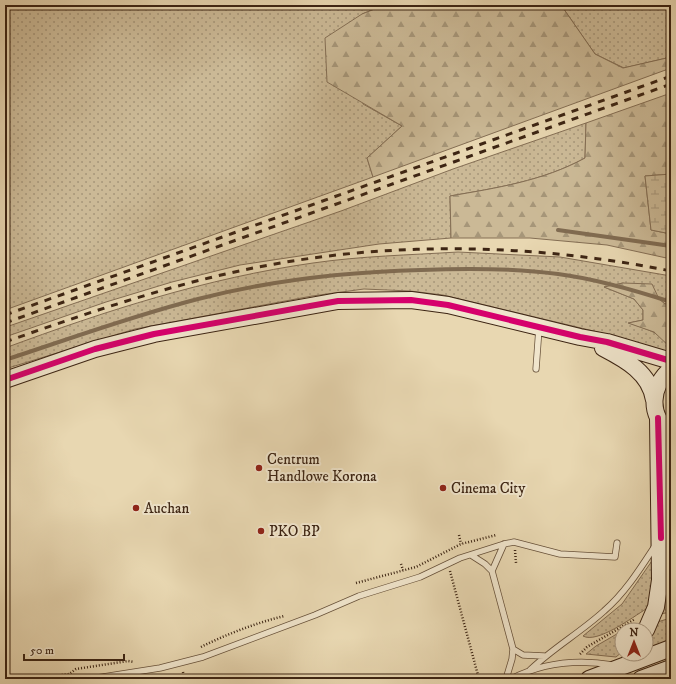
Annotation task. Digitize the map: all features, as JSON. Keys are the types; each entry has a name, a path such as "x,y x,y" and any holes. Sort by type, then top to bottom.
{"street":[{"path":"5,380 95,349 154,334 338,301 411,300 448,305 606,342 671,361"},
{"path":"580,337 618,356 638,369 649,385 654,400 658,418 660,519 666,540 660,580 649,622"},
{"path":"654,400 658,382 671,368"},
{"path":"658,418 671,432"},
{"path":"654,653 671,648"},
{"path":"589,679 622,662"},
{"path":"640,679 671,668"}],"lane":[{"path":"536,369 539,326"},
{"path":"530,670 544,656 590,623 622,594 666,540"},
{"path":"90,679 160,668 203,657 315,615 358,596 420,577 448,564 504,544 514,542 560,554 614,557 618,543"},
{"path":"492,571 504,544"},
{"path":"471,555 485,564 492,571 513,648 512,659 506,679"},
{"path":"513,648 523,655 544,656"},
{"path":"511,679 530,670 574,662 614,661"}],"path":[{"path":"459,535 461,544"},
{"path":"356,583 416,567 461,544 496,535"},
{"path":"444,552 479,679"},
{"path":"401,564 403,570"},
{"path":"195,649 222,636 273,617 289,614"},
{"path":"630,622 644,614 648,622"},
{"path":"580,654 587,646 614,631"}],"green space":[{"path":"5,5 385,5 362,14 363,104 402,126 367,158 373,177 5,310"},
{"path":"385,5 561,5 595,54 623,68 671,57 671,68 373,177 367,158 402,126 327,82 325,38 362,14"},
{"path":"561,5 671,5 671,57 624,68 595,54"},
{"path":"671,93 671,174 645,176 651,230 671,234 671,259 607,245 530,238 451,238 450,196 519,183 553,173 569,166 585,158 586,123"},
{"path":"586,123 585,158 553,173 519,183 450,196 451,238 379,244 240,265 172,282 106,302 5,337 5,327 341,211 453,169"},
{"path":"671,174 671,234 651,230 645,176"},
{"path":"458,252 560,257 671,276 671,302 665,304 659,299 623,283 604,287 634,299 643,310 643,320 629,323 655,333 661,337 670,347 671,353 606,334 443,295 410,291 364,289 312,296 135,329 5,369 5,348 80,321 195,287 273,269 313,263 367,257"},
{"path":"623,283 652,284 659,299 665,304 671,302 671,348 654,332 628,323 643,320 643,310 634,299 604,287"},
{"path":"667,459 671,459 671,535 668,525"},
{"path":"656,555 649,610 646,609 626,622 614,622 614,629 606,633 597,636 583,636 622,604"},
{"path":"667,555 671,556 671,612 660,614"},
{"path":"671,618 671,641 654,647 654,628 657,622"},
{"path":"614,636 614,657 586,654"}],"waterway":[{"path":"558,230 671,246"},
{"path":"5,360 125,320 225,292 281,282 337,275 455,269 524,271 558,274 587,279 629,289 671,302"}],"railway":[{"path":"5,315 671,76"},
{"path":"5,323 671,84"},
{"path":"5,342 117,304 173,287 230,273 285,262 340,255 395,250 506,250 561,254 616,261 671,271"}],"cycle path":[{"path":"5,380 95,349 154,334 338,301 411,300 448,305 580,337 607,342 671,361"},
{"path":"658,418 661,538"}],"place":[{"name":"Centrum Handlowe Korona","path":"259,468"},
{"name":"Cinema City","path":"443,488"},
{"name":"Auchan","path":"136,508"},
{"name":"PKO BP","path":"261,531"}]}
